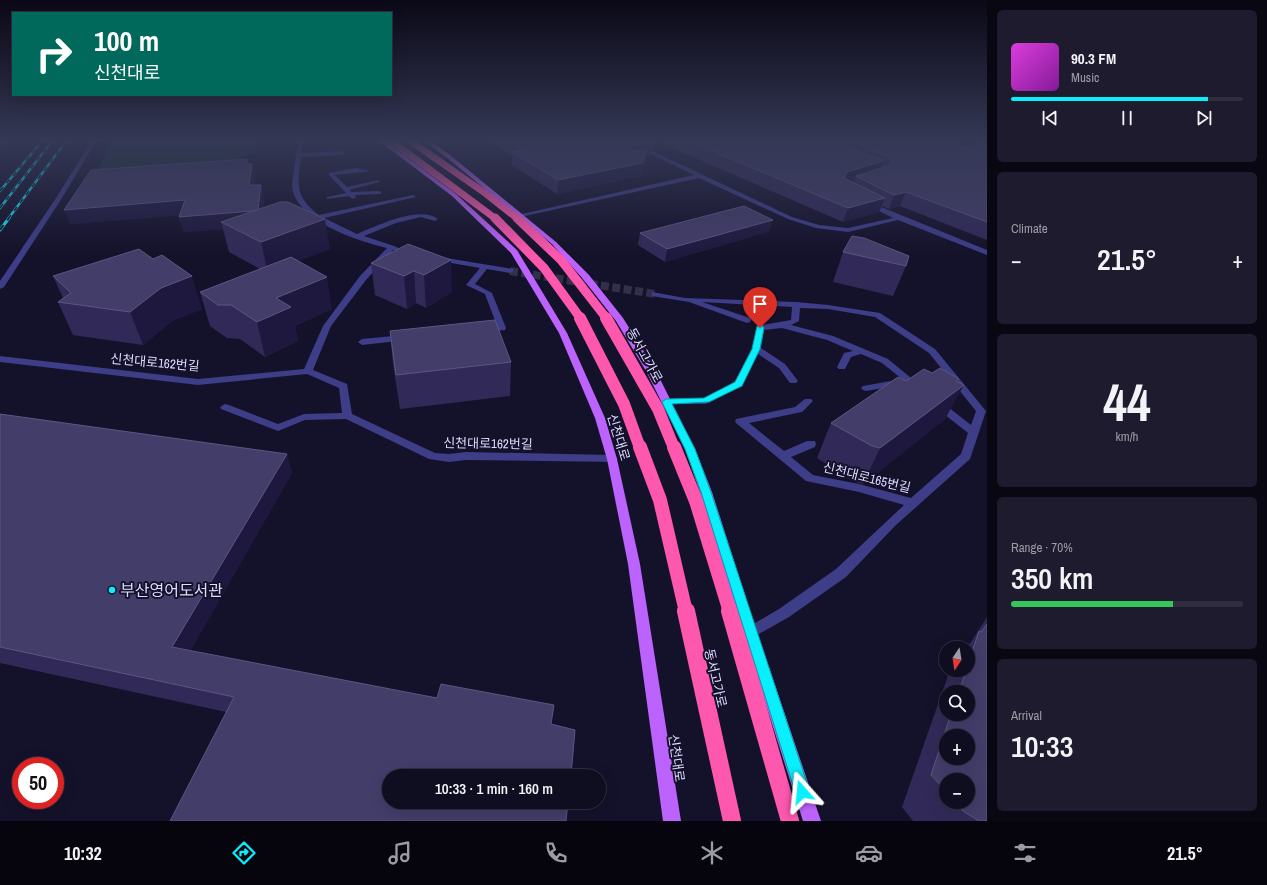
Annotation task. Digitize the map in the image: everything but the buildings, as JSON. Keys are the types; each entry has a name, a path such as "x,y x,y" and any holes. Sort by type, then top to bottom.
{"highway":[{"name":"동서고가로","path":"442,178 495,218 544,268 581,320 624,404 660,500 732,821"},
{"name":"동서고가로","path":"464,178 519,220 561,260 609,322 658,409 696,501 747,667 790,821"}],"main road":[{"name":"신천대로","path":"432,178 454,195 514,252 564,333 600,418 612,459 634,564 672,821"},
{"path":"476,178 554,243 586,277 620,320 651,371 690,449 706,492 750,633 812,821"}],"street":[{"path":"0,287 71,178"},
{"path":"296,178 295,190 300,202 318,217 344,232 406,251"},
{"path":"334,178 362,208"},
{"path":"522,216 689,178"},
{"path":"704,178 790,218 818,227 848,230 899,218"},
{"path":"345,189 377,181"},
{"path":"329,198 380,193"},
{"path":"318,217 400,200 412,200"},
{"path":"866,202 899,218 987,253"},
{"path":"359,236 394,222 421,214 435,219"},
{"path":"308,371 327,326 363,278 392,247"},
{"path":"426,256 510,271"},
{"path":"479,330 502,328 488,293 470,285 485,267"},
{"name":"신천대로165번길","path":"655,294 685,300 716,300 828,307 877,315 932,351 981,411 966,456 841,572 784,613 750,633"},
{"path":"685,300 747,320"},
{"path":"666,402 706,400 738,384 756,349 760,328 795,322 796,304"},
{"path":"782,325 830,338 885,361 974,432"},
{"path":"362,342 416,336"},
{"path":"756,349 782,366 793,380"},
{"path":"842,367 847,355 863,351"},
{"name":"신천대로162번길","path":"0,359 198,382 308,371 344,386 347,416"},
{"path":"866,388 909,381"},
{"name":"신천대로165번길","path":"808,401 798,410 740,421 810,478 859,488 914,503"},
{"name":"신천대로162번길","path":"225,407 278,428 304,417 347,416 433,456 449,458 466,456 612,459"},
{"path":"782,456 811,444"}],"tunnel":[{"path":"510,271 655,294"}],"railway":[{"path":"0,191 11,178"},
{"path":"0,208 23,178"},
{"path":"8,219 38,178"},
{"path":"0,230 9,218"}],"place":[{"name":"부산영어도서관","path":"112,590"}],"route":[{"path":"760,328 756,349 738,384 706,400 666,402 690,449 706,492 802,792"}]}
